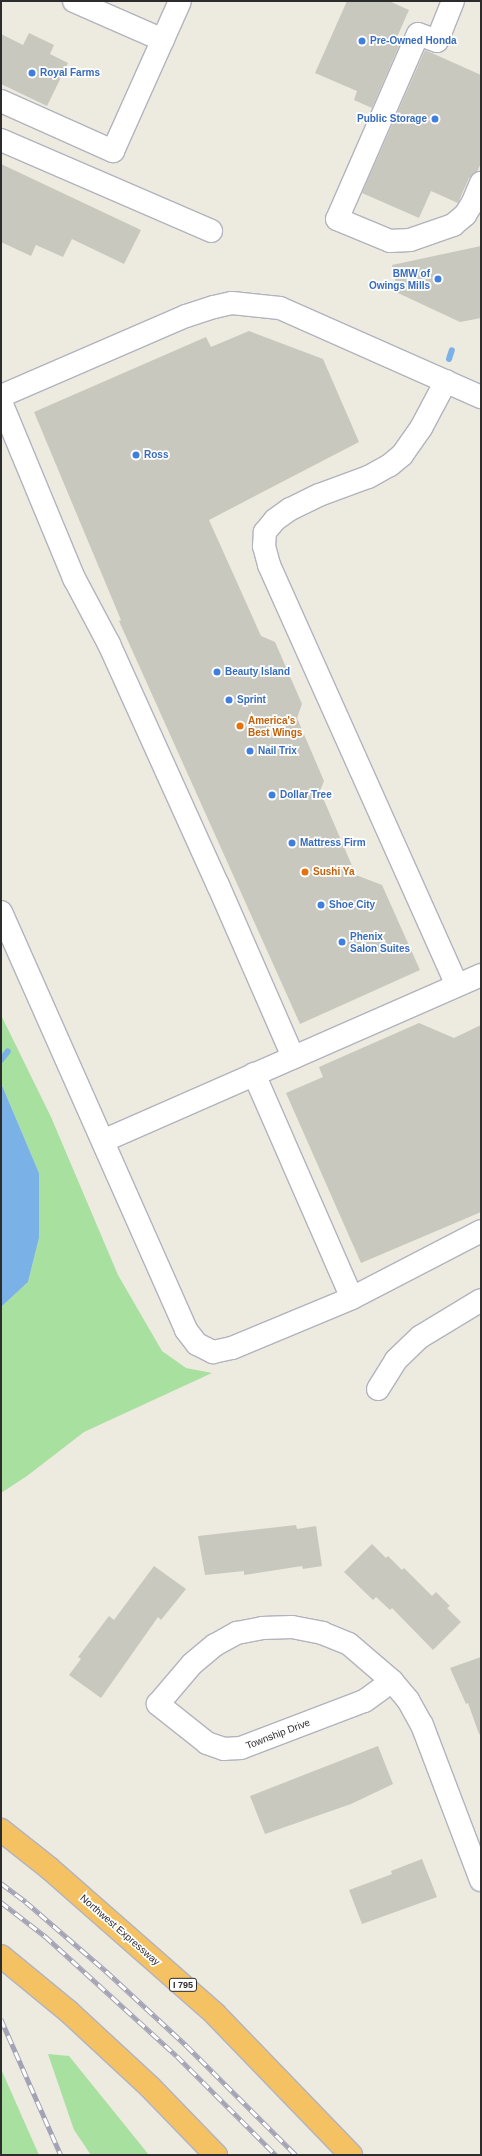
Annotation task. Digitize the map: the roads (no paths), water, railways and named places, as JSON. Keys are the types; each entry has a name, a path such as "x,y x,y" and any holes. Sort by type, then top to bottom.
{"highway":[{"name":"Northwest Expressway","path":"1,1830 55,1873 215,2014 351,2155"},
{"path":"1,1956 68,2011 150,2087 216,2155"}],"street":[{"path":"74,1 96,5 163,40"},
{"path":"99,183 180,1"},
{"path":"453,1 437,41 418,34 337,219 390,241 410,240 453,225 465,215 473,202 481,183"},
{"path":"1,101 113,151"},
{"path":"1,140 211,231"},
{"path":"1,396 186,316 232,303 280,308 481,397"},
{"path":"446,381 415,438 402,455 390,465 368,477 318,495 290,509 275,520 265,532 264,546 269,564 457,985"},
{"path":"1,402 74,578 109,644 218,885 293,1057"},
{"path":"1,912 186,1330 197,1344 213,1352 232,1348 352,1298 481,1231"},
{"path":"103,1141 481,974"},
{"path":"254,1074 352,1298"},
{"path":"378,1389 396,1360 420,1337 481,1300"},
{"name":"Township Drive","path":"392,1681 364,1701 235,1748 224,1749 207,1743 158,1704 192,1664 215,1645 237,1633 262,1628 292,1627 322,1633 349,1644 392,1681 408,1700 422,1725 481,1880"}],"water":[{"path":"1,1083 39,1173 39,1238 28,1282 1,1307"}],"waterway":[{"path":"449,359 452,350"},
{"path":"1,1060 8,1051"}],"railway":[{"path":"1,1883 26,1902 106,1971 187,2046 296,2155"},
{"path":"1,1902 45,1936 177,2056 276,2155"},
{"path":"1,2019 61,2155"}],"place":[{"name":"Pre-Owned Honda","path":"362,41"},
{"name":"Royal Farms","path":"32,73"},
{"name":"Public Storage","path":"435,119"},
{"name":"BMW of Owings Mills","path":"438,279"},
{"name":"Ross","path":"136,455"},
{"name":"Beauty Island","path":"217,672"},
{"name":"Sprint","path":"229,700"},
{"name":"America's Best Wings","path":"240,726"},
{"name":"Nail Trix","path":"250,751"},
{"name":"Dollar Tree","path":"272,795"},
{"name":"Mattress Firm","path":"292,843"},
{"name":"Sushi Ya","path":"305,872"},
{"name":"Shoe City","path":"321,905"},
{"name":"Phenix Salon Suites","path":"342,942"}]}
